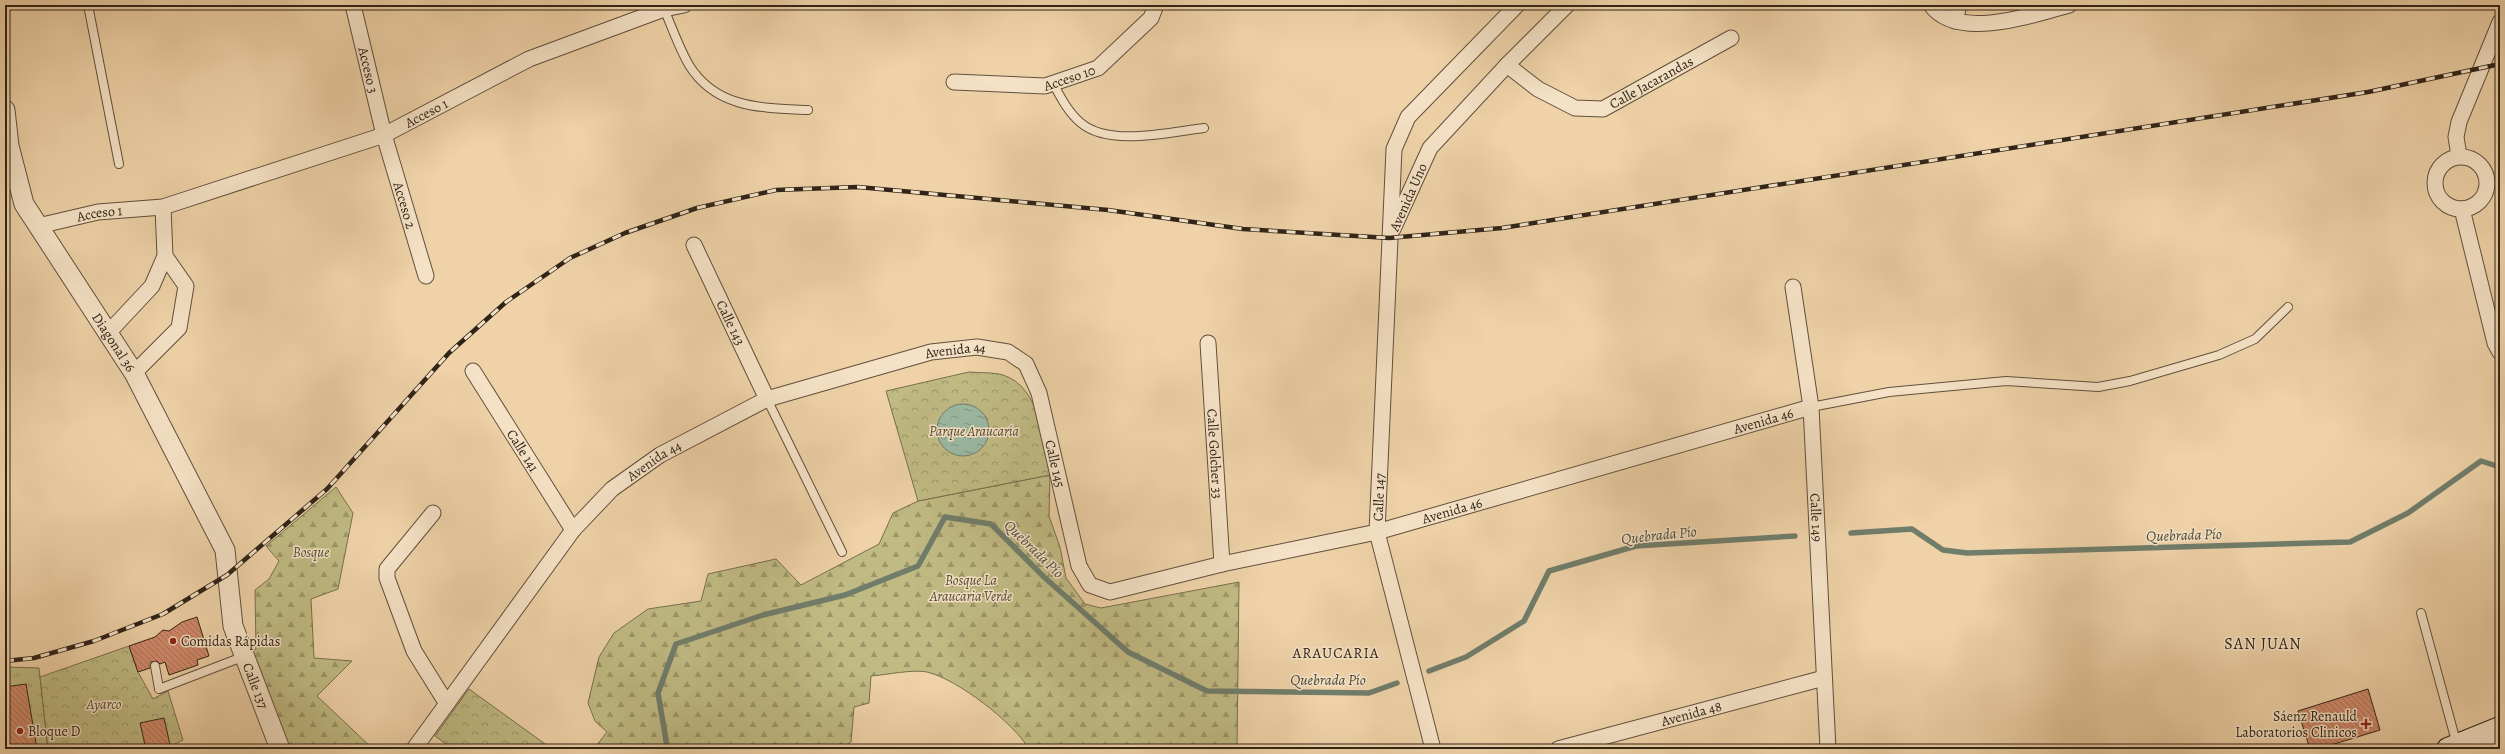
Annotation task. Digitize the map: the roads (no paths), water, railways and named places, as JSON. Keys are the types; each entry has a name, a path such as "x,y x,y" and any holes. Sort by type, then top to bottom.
{"main road":[{"path":"2453,747 2500,728"}],"street":[{"name":"Acceso 3","path":"353,5 384,135"},
{"name":"Acceso 1","path":"38,226 98,212 163,207 384,135 529,59 664,10 684,5"},
{"name":"Acceso 10","path":"954,82 1045,86 1098,68 1151,18 1156,5"},
{"name":"Avenida Uno","path":"1389,238 1394,149 1408,117 1517,5"},
{"name":"Avenida Uno","path":"1389,238 1430,148 1507,65 1567,5"},
{"path":"1931,5 1935,11 1955,21 1990,23 2032,16 2069,5"},
{"path":"1955,21 1959,5"},
{"path":"2459,156 2456,138 2459,122 2500,22"},
{"name":"Calle Jacarandas","path":"1507,65 1538,89 1575,108 1603,109 1731,38"},
{"name":"Diagonal 36","path":"5,110 9,146 24,204 134,373 225,550 227,575"},
{"name":"Acceso 2","path":"384,135 426,276"},
{"path":"2459,156 2472,158 2494,177 2482,199 2473,206 2462,209 2451,207 2442,200 2436,184 2440,168 2448,160 2459,156"},
{"path":"108,334 152,286 165,256 163,207"},
{"path":"2462,209 2495,343 2500,352"},
{"name":"Calle 147","path":"1389,238 1377,532 1433,749"},
{"name":"Calle 143","path":"694,245 767,400"},
{"path":"134,373 179,328 186,286 165,256"},
{"name":"Calle 149","path":"1793,287 1811,407 1828,749"},
{"name":"Calle Golcher 33","path":"1208,343 1222,564"},
{"name":"Avenida 44","path":"414,749 573,530 612,489 660,455 767,400 931,352 977,347 1008,352"},
{"name":"Calle 145","path":"1008,352 1026,364 1039,393 1079,566 1090,585"},
{"name":"Calle 141","path":"473,371 573,530"},
{"name":"Avenida 46","path":"1090,585 1110,592 1222,564 1377,532 1811,407"},
{"path":"433,513 387,569 387,578 414,650 447,704"},
{"name":"Calle 137","path":"227,575 233,626 280,749"},
{"name":"Avenida 48","path":"1558,749 1824,678"},
{"path":"2492,749 2500,747"}],"lane":[{"path":"88,5 119,164"},
{"path":"664,10 689,66 707,86 730,100 752,108 808,110"},
{"path":"1053,83 1068,111 1082,124 1102,133 1124,137 1204,128"},
{"path":"1811,407 1889,392 2006,381 2098,387 2130,381 2219,355 2255,339 2288,307"},
{"path":"767,400 842,552"},
{"path":"2421,612 2453,747"},
{"path":"155,666 159,689 244,656"}],"water":[{"path":"958,404 968,404 977,408 985,416 989,425 989,435 985,444 977,452 968,456 958,456 949,452 941,444 937,435 937,425 941,416 949,408"}],"waterway":[{"name":"Quebrada Pío","path":"1851,533 1912,529 1943,550 1967,553 2350,542 2408,513 2481,461 2500,467"},
{"name":"Quebrada Pío","path":"665,749 667,746 658,693 676,644 763,615 845,595 918,566 945,517 991,524 1044,577 1128,652 1207,691 1369,693 1397,683"},
{"name":"Quebrada Pío","path":"1429,671 1466,657 1524,621 1549,571 1636,546 1795,536"}],"railway":[{"path":"5,661 34,658 94,641 163,614 227,575 327,489 449,353 506,302 570,258 625,233 697,208 776,190 858,187 1108,210 1243,229 1389,238 1502,228 2368,92 2500,64"}],"place":[{"name":"Comidas Rápidas","path":"173,641"},
{"name":"Sáenz Renauld Laboratorios Clinicos","path":"2366,724"},
{"name":"Bloque D","path":"20,731"}],"district":[{"name":"SAN JUAN","path":"2263,643"},
{"name":"ARAUCARIA","path":"1336,653"}],"park label":[{"name":"Parque Araucaría","path":"974,431"},
{"name":"Bosque","path":"311,552"},
{"name":"Bosque La Araucaria Verde","path":"971,588"},
{"name":"Ayarco","path":"104,704"}]}
